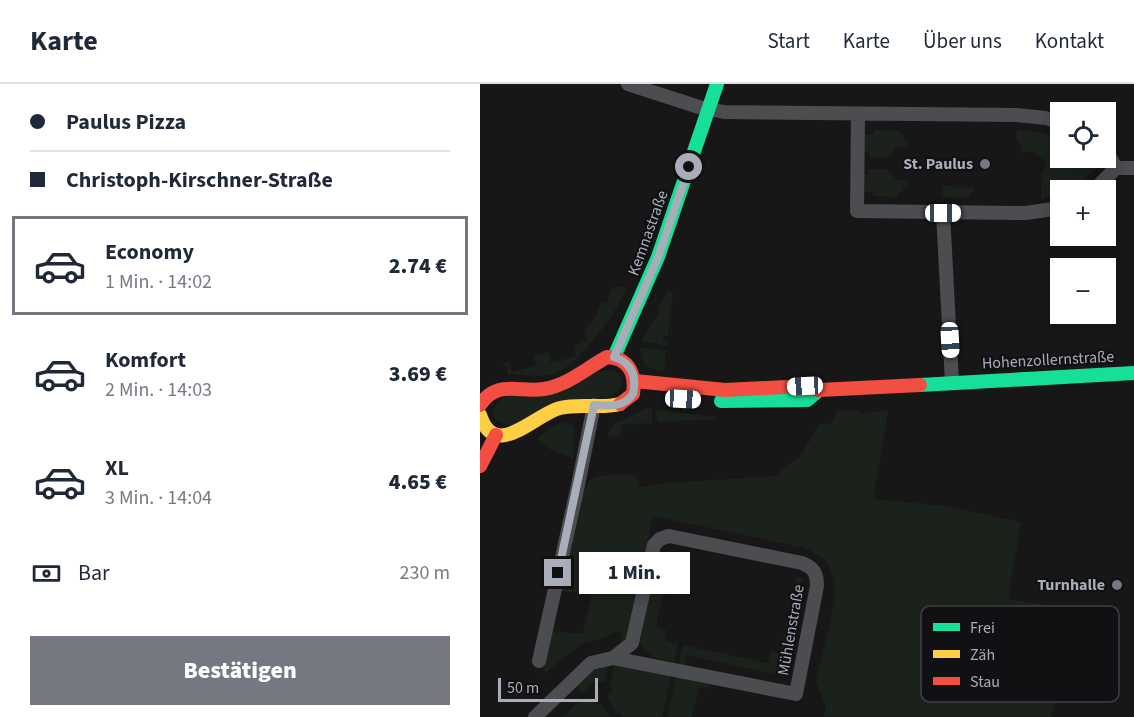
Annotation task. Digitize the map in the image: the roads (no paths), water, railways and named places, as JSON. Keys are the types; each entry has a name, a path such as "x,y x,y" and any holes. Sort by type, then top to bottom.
{"main road":[{"name":"Kemnastraße","path":"614,357 658,257 717,84"},
{"path":"480,466 496,435 484,427 480,406 490,391 541,389 565,384 601,360 614,357 629,365 634,375 634,388"},
{"name":"Hohenzollernstraße","path":"496,435 518,433 543,415 558,408 583,404 612,406 622,404 634,388 751,402 807,400 819,390 952,381 1134,373"}],"street":[{"path":"628,84 724,112 1016,116 1050,119"},
{"path":"858,114 857,211 1038,213 1050,210"},
{"path":"1104,180 1116,168 1134,168"},
{"path":"943,213 952,381"},
{"path":"539,661 594,405"},
{"name":"Mühlenstraße","path":"535,717 591,663 613,658 796,694 817,586 817,574 811,567 802,563 689,539 669,536 660,538 654,545 632,643 613,658"}],"place":[{"name":"St. Paulus","path":"985,164"},
{"name":"Turnhalle","path":"1117,585"}]}
